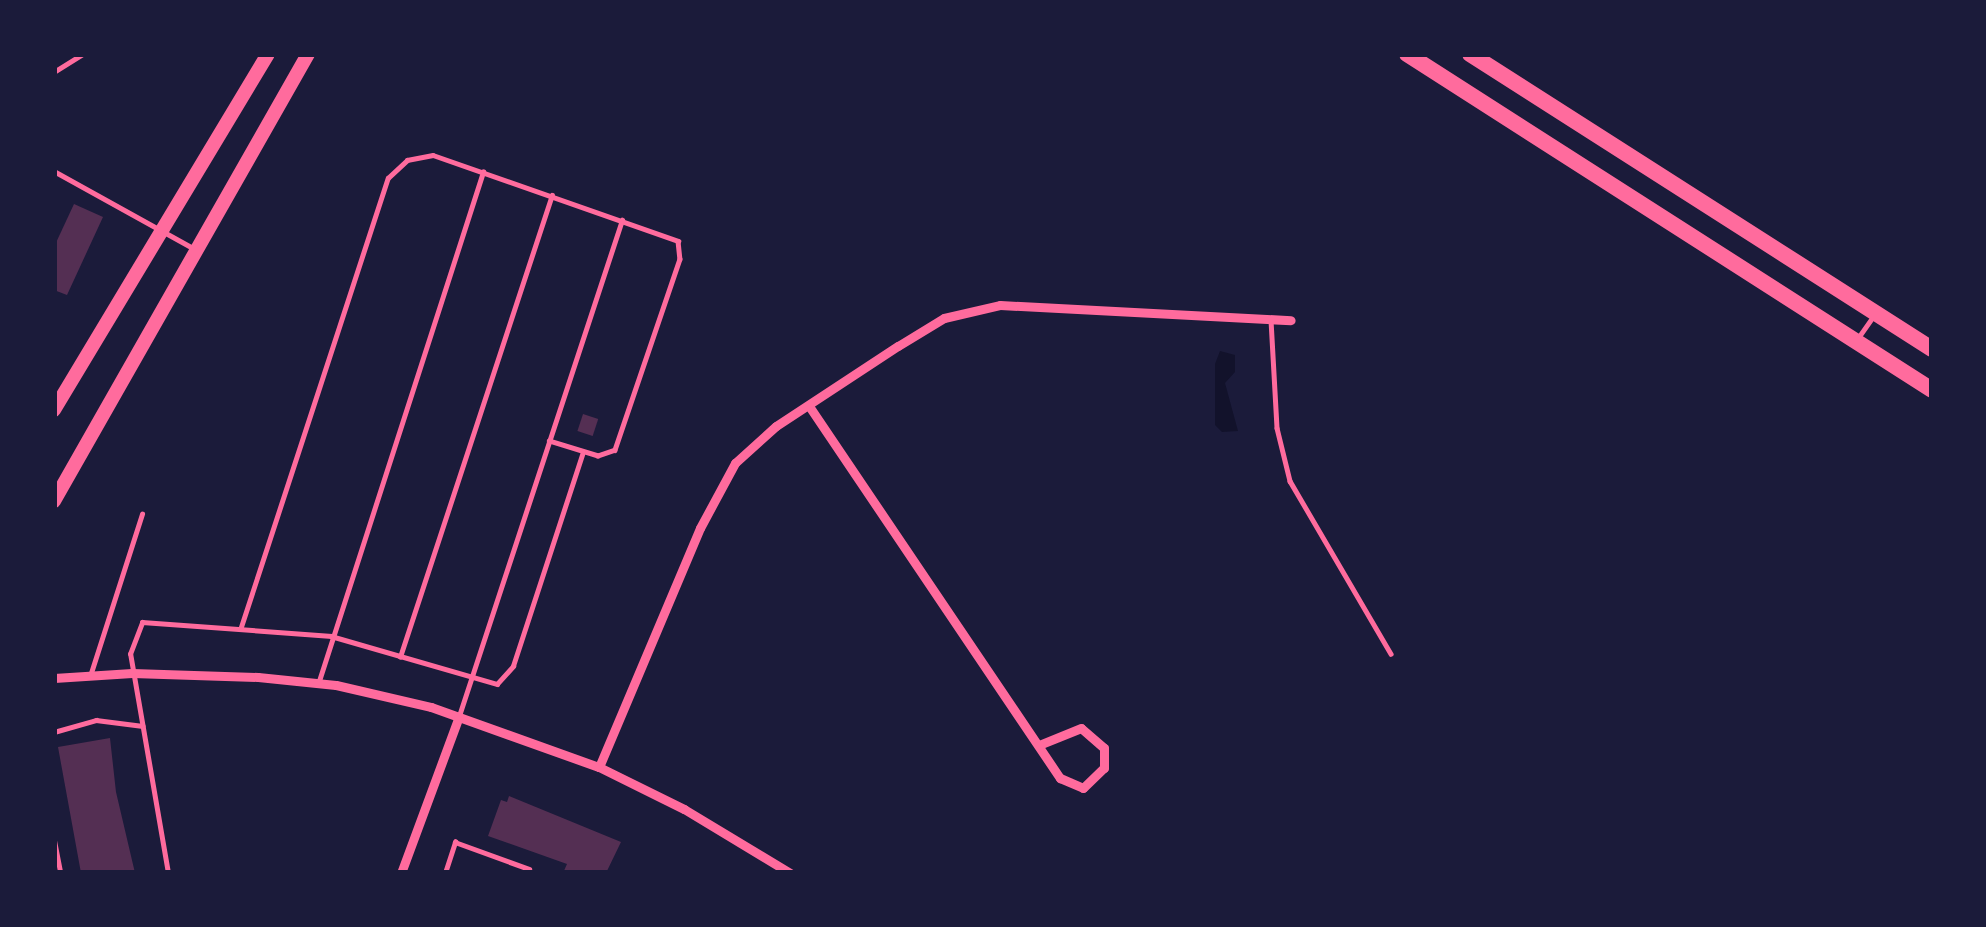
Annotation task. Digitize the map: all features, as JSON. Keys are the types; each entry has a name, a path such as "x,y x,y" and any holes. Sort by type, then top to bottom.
{"highway":[{"path":"1407,54 1932,390"},
{"path":"1470,54 1932,349"}],"main road":[{"path":"54,410 268,54"},
{"path":"54,501 308,54"}],"street":[{"path":"599,767 716,495 747,449 898,346 962,311 1019,304 1291,320"},
{"path":"809,406 1060,778 1074,787 1092,784 1104,768 1099,739 1081,728 1039,745"},
{"path":"54,675 132,673 318,682 459,716 599,767 684,808 790,873"},
{"path":"400,873 459,716"}],"lane":[{"path":"54,72 82,54"},
{"path":"242,627 388,178 407,160 433,155 678,242 680,259 615,450 598,456 549,441"},
{"path":"54,171 195,249"},
{"path":"318,682 483,172"},
{"path":"400,658 552,195"},
{"path":"459,716 622,219"},
{"path":"1856,341 1875,313"},
{"path":"1271,320 1277,428 1290,481 1391,654"},
{"path":"168,873 130,654 142,622 331,636 470,680 497,684 513,666 583,452"},
{"path":"91,673 93,652 142,514"},
{"path":"54,732 96,720 143,726"},
{"path":"54,838 61,873"},
{"path":"445,873 455,842 529,868"}],"shaded area":[{"path":"1220,351 1235,355 1235,372 1225,383 1238,431 1222,432 1215,425 1215,364"}],"building":[{"path":"74,204 103,217 67,295 54,290 54,247"},
{"path":"583,414 598,419 593,436 577,431"},
{"path":"110,738 116,792 135,873 81,873 58,747"},
{"path":"509,796 621,842 606,873 563,873 567,864 488,836 501,800 507,802"}]}
